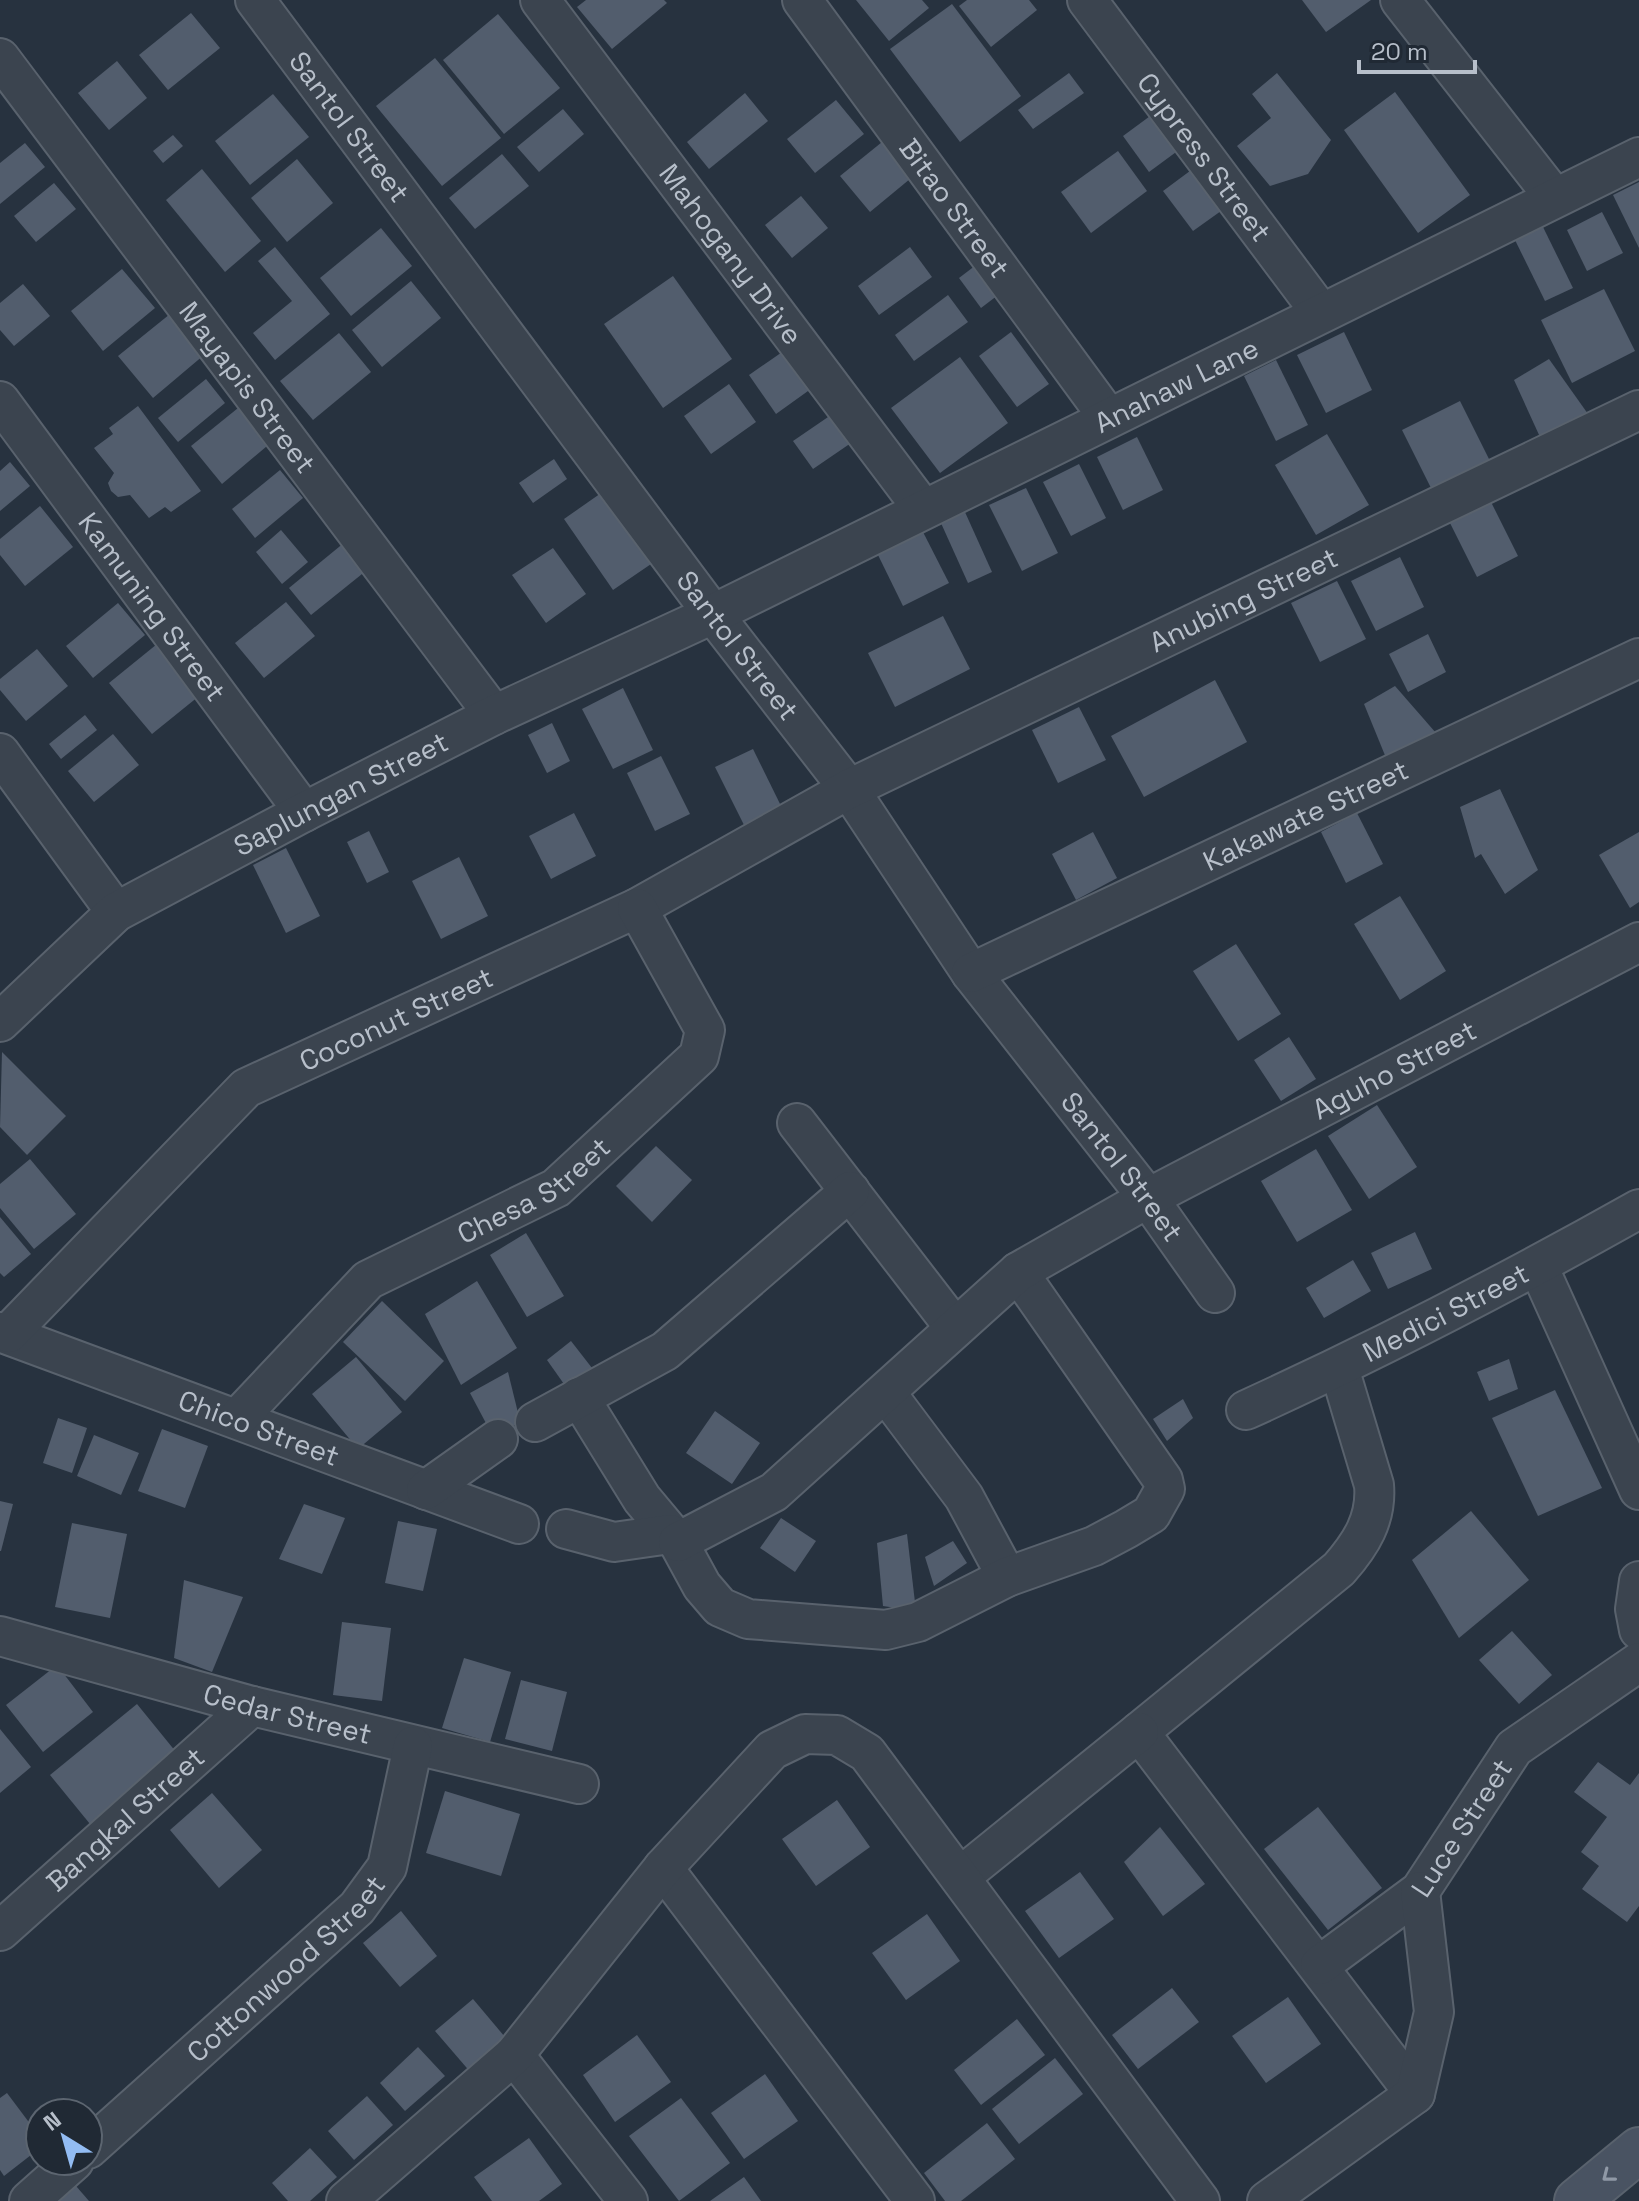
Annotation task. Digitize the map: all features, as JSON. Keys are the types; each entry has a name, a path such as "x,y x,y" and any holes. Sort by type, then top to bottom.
{"main road":[{"path":"1577,2201 1639,2150"}],"street":[{"name":"Santol Street","path":"255,0 713,614 849,789 971,973 1148,1198 1215,1293"},
{"name":"Mahogany Drive","path":"540,0 923,509"},
{"name":"Bitao Street","path":"802,0 1108,417"},
{"name":"Cypress Street","path":"1087,0 1321,313"},
{"path":"1400,0 1554,197"},
{"name":"Mayapis Street","path":"0,58 494,715"},
{"name":"Anahaw Lane","path":"713,614 1639,157"},
{"name":"Kamuning Street","path":"0,401 304,812"},
{"name":"Anubing Street","path":"849,789 1639,410"},
{"name":"Saplungan Street","path":"0,1022 116,912 494,715 713,614"},
{"name":"Kakawate Street","path":"971,973 1639,658"},
{"path":"0,753 116,912"},
{"name":"Coconut Street","path":"4,1333 246,1088 637,908 849,789"},
{"name":"Chesa Street","path":"237,1419 368,1280 556,1188 699,1056 705,1030 637,908"},
{"name":"Aguho Street","path":"566,1529 614,1542 674,1538 774,1492 1018,1272 1148,1198 1639,942"},
{"path":"797,1123 955,1328"},
{"path":"535,1422 665,1351 850,1191"},
{"name":"Medici Street","path":"1246,1410 1339,1368 1538,1266 1639,1209"},
{"path":"1538,1266 1639,1490"},
{"path":"579,1397 642,1499 674,1538 702,1586 720,1607 748,1619 886,1630 918,1622 1007,1577 1094,1546 1126,1529 1151,1514 1165,1489 1163,1480 1018,1272"},
{"name":"Chico Street","path":"4,1333 519,1524"},
{"path":"960,1877 1339,1569 1357,1548 1372,1517 1375,1494 1339,1368"},
{"path":"886,1393 964,1497 1007,1577"},
{"path":"426,1490 498,1439"},
{"path":"1639,1581 1635,1609 1639,1630"},
{"name":"Cedar Street","path":"0,1636 252,1706 579,1784"},
{"name":"Luce Street","path":"1320,1965 1420,1891 1514,1748 1639,1662"},
{"name":"Bangkal Street","path":"0,1931 252,1706"},
{"path":"1139,1732 1320,1965 1415,2094"},
{"path":"346,2201 514,2055 663,1868 772,1750 805,1734 837,1735 867,1753 1200,2201"},
{"name":"Cottonwood Street","path":"104,2135 357,1908 387,1867 413,1746"},
{"path":"663,1868 915,2201"},
{"path":"1267,2201 1415,2094 1434,2012 1420,1891"},
{"path":"514,2055 628,2201"},
{"path":"29,2201 56,2177"}],"building":[{"path":"586,0 664,0 667,3 612,49 577,7"},
{"path":"856,0 922,0 929,8 889,41"},
{"path":"967,0 1029,0 1037,10 991,47 959,6"},
{"path":"1302,0 1371,0 1326,32"},
{"path":"952,4 1021,96 960,142 890,49"},
{"path":"191,13 220,48 168,90 139,55"},
{"path":"498,14 560,88 504,134 443,60"},
{"path":"435,58 501,138 442,186 376,106"},
{"path":"117,61 147,98 109,130 78,93"},
{"path":"1069,73 1084,93 1033,129 1018,110"},
{"path":"1277,73 1331,140 1308,174 1270,186 1237,146 1271,118 1252,94"},
{"path":"1395,92 1470,195 1418,233 1344,130"},
{"path":"745,93 768,121 709,169 687,142"},
{"path":"273,94 309,137 250,185 215,141"},
{"path":"836,100 864,134 815,173 787,139"},
{"path":"1161,108 1187,144 1149,172 1123,136"},
{"path":"563,109 584,134 539,172 517,147"},
{"path":"173,135 183,146 163,163 153,151"},
{"path":"887,138 916,174 870,212 840,176"},
{"path":"25,143 45,167 0,204 0,163"},
{"path":"1118,151 1147,191 1091,233 1061,192"},
{"path":"502,154 529,186 475,229 449,198"},
{"path":"297,159 333,203 287,242 251,198"},
{"path":"1198,165 1228,206 1193,231 1163,191"},
{"path":"202,169 261,241 225,272 166,200"},
{"path":"1639,182 1639,248 1613,195"},
{"path":"54,183 76,209 36,242 14,216"},
{"path":"801,196 828,228 792,258 765,225"},
{"path":"1602,212 1623,253 1587,271 1567,230"},
{"path":"1543,227 1573,288 1545,301 1515,240"},
{"path":"381,228 412,266 351,316 320,278"},
{"path":"275,247 330,314 275,360 253,333 292,301 258,261"},
{"path":"910,247 932,277 879,315 858,286"},
{"path":"980,262 1002,292 981,308 959,278"},
{"path":"122,269 155,308 103,351 71,311"},
{"path":"673,276 732,359 663,408 604,324"},
{"path":"411,281 441,318 382,367 352,330"},
{"path":"23,284 50,316 14,346 0,330 0,303"},
{"path":"1604,289 1635,351 1572,383 1541,320"},
{"path":"948,295 968,322 914,361 895,335"},
{"path":"170,314 204,355 153,398 118,356"},
{"path":"1011,332 1049,384 1017,407 979,356"},
{"path":"1344,332 1372,390 1326,413 1297,355"},
{"path":"339,333 371,372 313,420 280,381"},
{"path":"788,348 815,386 776,414 749,375"},
{"path":"960,357 1008,423 940,473 891,408"},
{"path":"1549,359 1593,421 1545,448 1514,380"},
{"path":"1276,360 1308,425 1276,441 1244,376"},
{"path":"206,379 225,403 178,442 158,418"},
{"path":"729,384 756,422 711,454 684,416"},
{"path":"1460,401 1494,469 1436,498 1402,430"},
{"path":"243,404 273,441 222,484 191,446"},
{"path":"138,406 201,491 171,512 165,507 149,518 130,495 118,497 111,491 108,483 114,473 94,448 113,434 109,428"},
{"path":"831,415 851,443 813,469 793,441"},
{"path":"1327,434 1369,505 1316,535 1275,465"},
{"path":"1137,437 1163,490 1123,510 1097,457"},
{"path":"554,459 567,479 533,503 519,483"},
{"path":"10,462 30,486 0,511 0,471"},
{"path":"1079,464 1106,518 1071,536 1043,482"},
{"path":"280,470 303,498 255,538 232,509"},
{"path":"1026,488 1058,553 1022,571 989,505"},
{"path":"604,491 654,562 613,590 564,519"},
{"path":"1490,500 1518,556 1477,577 1449,521"},
{"path":"960,501 992,572 968,583 936,512"},
{"path":"40,506 73,547 25,586 0,555 0,539"},
{"path":"281,530 308,562 282,584 256,552"},
{"path":"923,532 949,583 903,606 878,555"},
{"path":"345,542 367,570 311,615 289,588"},
{"path":"553,548 586,594 546,623 512,575"},
{"path":"1400,557 1424,607 1376,631 1351,581"},
{"path":"1337,581 1366,639 1320,662 1291,603"},
{"path":"286,602 315,636 264,678 235,643"},
{"path":"118,603 145,635 93,678 66,646"},
{"path":"943,616 970,669 895,707 868,653"},
{"path":"1428,634 1446,672 1408,692 1389,654"},
{"path":"162,640 204,692 152,734 109,683"},
{"path":"37,649 68,686 26,721 0,690 0,679"},
{"path":"1215,680 1247,742 1144,797 1111,736"},
{"path":"1395,686 1436,733 1391,770 1364,704"},
{"path":"623,688 653,750 613,769 582,709"},
{"path":"1079,707 1106,760 1058,783 1032,730"},
{"path":"85,715 97,730 61,759 49,744"},
{"path":"552,723 570,761 547,773 528,735"},
{"path":"113,734 139,765 94,802 68,771"},
{"path":"753,749 783,810 746,829 715,767"},
{"path":"661,756 690,814 655,831 627,773"},
{"path":"1500,789 1538,870 1505,894 1481,854 1475,858 1460,807"},
{"path":"574,813 596,856 551,879 529,836"},
{"path":"1357,813 1383,864 1346,883 1321,832"},
{"path":"369,831 389,872 367,883 347,842"},
{"path":"1093,832 1117,878 1076,900 1052,854"},
{"path":"1639,832 1639,902 1630,908 1599,855"},
{"path":"286,848 320,916 286,933 253,865"},
{"path":"459,857 488,916 441,939 412,881"},
{"path":"1400,896 1446,971 1400,1000 1354,924"},
{"path":"1236,944 1281,1014 1238,1041 1193,971"},
{"path":"1289,1037 1316,1079 1281,1101 1254,1060"},
{"path":"2,1052 66,1116 27,1155 0,1127"},
{"path":"1377,1105 1417,1167 1369,1199 1328,1136"},
{"path":"656,1146 692,1180 652,1222 616,1186"},
{"path":"1316,1149 1352,1210 1297,1242 1261,1181"},
{"path":"30,1159 76,1214 34,1249 0,1208 0,1184"},
{"path":"0,1217 31,1254 4,1277 0,1273"},
{"path":"1415,1232 1432,1269 1388,1289 1371,1253"},
{"path":"526,1233 564,1296 527,1317 490,1255"},
{"path":"1353,1260 1371,1291 1324,1318 1306,1288"},
{"path":"477,1281 517,1348 461,1385 425,1314"},
{"path":"382,1301 444,1361 405,1401 343,1342"},
{"path":"571,1341 599,1377 571,1394 547,1360"},
{"path":"356,1357 402,1412 358,1449 312,1394"},
{"path":"1509,1359 1518,1389 1489,1401 1477,1372"},
{"path":"508,1372 521,1425 488,1427 470,1393"},
{"path":"1555,1390 1602,1488 1538,1516 1492,1418"},
{"path":"1183,1399 1193,1418 1167,1441 1153,1419"},
{"path":"715,1411 760,1443 732,1484 686,1453"},
{"path":"58,1418 87,1428 72,1473 43,1463"},
{"path":"162,1429 208,1446 185,1508 138,1491"},
{"path":"94,1435 139,1453 121,1495 77,1476"},
{"path":"0,1501 13,1504 1,1551 0,1551"},
{"path":"304,1504 345,1518 322,1574 279,1559"},
{"path":"1471,1511 1529,1580 1459,1638 1412,1560"},
{"path":"781,1518 816,1541 795,1572 760,1548"},
{"path":"398,1521 437,1529 423,1591 385,1583"},
{"path":"72,1523 127,1534 110,1618 55,1607"},
{"path":"907,1534 916,1611 883,1606 877,1543"},
{"path":"953,1541 967,1563 934,1586 925,1557"},
{"path":"184,1580 243,1597 212,1672 174,1658"},
{"path":"342,1622 391,1628 382,1701 333,1695"},
{"path":"1512,1631 1552,1675 1519,1704 1479,1660"},
{"path":"464,1658 511,1672 490,1742 442,1728"},
{"path":"57,1665 93,1712 43,1752 6,1705"},
{"path":"521,1680 567,1692 552,1751 505,1739"},
{"path":"137,1704 176,1752 90,1824 50,1775"},
{"path":"0,1729 31,1767 0,1793"},
{"path":"1598,1762 1630,1785 1639,1773 1639,1906 1627,1922 1582,1889 1599,1866 1581,1852 1607,1817 1574,1792"},
{"path":"445,1791 520,1814 501,1876 426,1853"},
{"path":"212,1793 262,1850 219,1888 170,1830"},
{"path":"837,1800 870,1847 816,1886 782,1839"},
{"path":"1318,1807 1382,1888 1328,1930 1264,1849"},
{"path":"1160,1827 1205,1884 1163,1916 1124,1862"},
{"path":"1080,1872 1114,1919 1059,1958 1025,1911"},
{"path":"401,1911 437,1956 400,1987 363,1943"},
{"path":"927,1914 960,1961 906,2000 872,1953"},
{"path":"1172,1988 1199,2022 1138,2069 1112,2035"},
{"path":"1288,1997 1321,2044 1266,2083 1232,2036"},
{"path":"473,1999 510,2043 472,2074 435,2031"},
{"path":"1017,2019 1045,2055 981,2105 954,2070"},
{"path":"637,2035 671,2082 615,2122 583,2075"},
{"path":"418,2047 445,2076 405,2111 380,2083"},
{"path":"1055,2058 1083,2094 1019,2144 992,2109"},
{"path":"765,2074 798,2121 744,2159 711,2113"},
{"path":"7,2093 24,2116 24,2160 4,2176 0,2170 0,2098"},
{"path":"367,2096 393,2125 354,2160 328,2131"},
{"path":"681,2098 730,2163 679,2201 629,2136"},
{"path":"987,2123 1015,2159 961,2201 945,2201 924,2173"},
{"path":"529,2138 562,2184 539,2201 492,2201 474,2177"},
{"path":"310,2148 337,2177 310,2201 288,2201 272,2183"},
{"path":"744,2177 761,2201 710,2201"},
{"path":"76,2186 89,2201 58,2201"}]}
